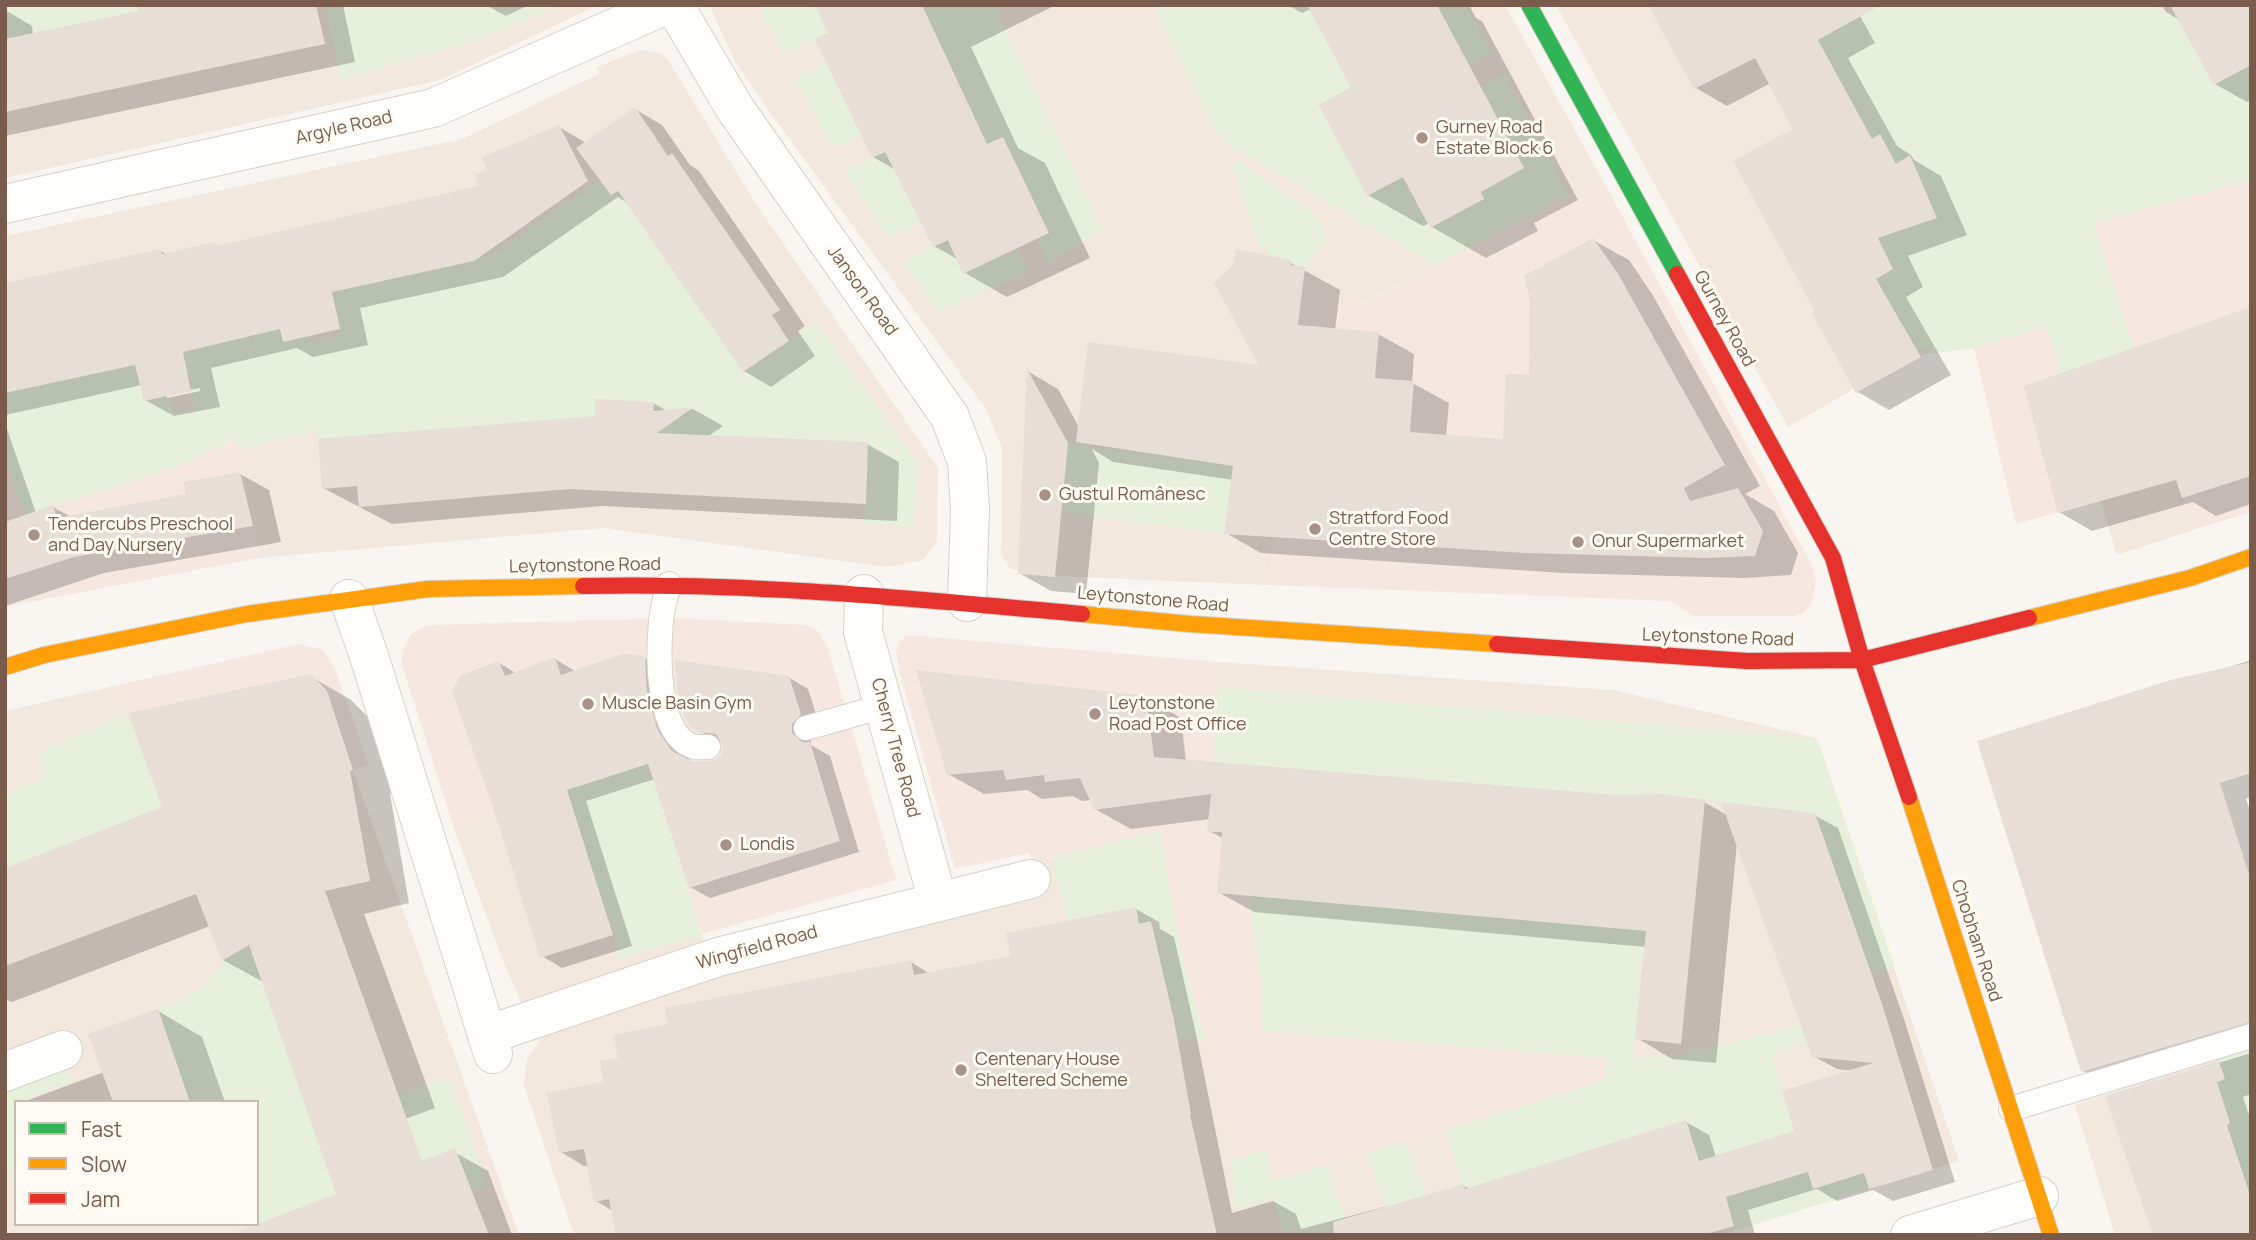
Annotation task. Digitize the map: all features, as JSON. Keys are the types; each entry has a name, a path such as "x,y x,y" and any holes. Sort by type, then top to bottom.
{"street":[{"name":"Argyle Road","path":"5,204 433,108 666,5"},
{"name":"Janson Road","path":"674,5 734,107 950,417 967,462 970,509 967,602"},
{"name":"Gurney Road","path":"1529,5 1833,558 1862,660"},
{"name":"Leytonstone Road","path":"5,667 44,655 247,614 428,589 669,584 864,594 1190,624 1719,660 1862,660 2190,578 2251,557"},
{"name":"Cherry Tree Road","path":"864,594 863,632 938,901"},
{"name":"Wingfield Road","path":"349,599 490,1044 718,957 1031,879"},
{"name":"Chobham Road","path":"1862,660 1882,714 2051,1235"},
{"path":"5,1072 62,1050"},
{"path":"1910,1235 2039,1196"}],"lane":[{"path":"669,584 661,618 660,643 660,678 668,719 676,735 692,746 708,747"},
{"path":"806,728 884,706"},
{"path":"2011,1110 2251,1036"}],"shaded area":[{"path":"5,5 598,5 440,80 5,178"},
{"path":"709,5 1505,5 1601,177 1361,305 1304,278 1269,585 1030,575 1010,568 1001,555 1002,448 986,409 736,63"},
{"path":"1556,5 2251,5 2251,180 2093,223 2193,530 2117,555 2047,327 1974,348 1926,354 1856,394 1854,389 1788,427"},
{"path":"640,50 660,53 668,60 756,204 938,468 937,542 923,560 887,567 603,528 258,558 237,441 5,470 5,236 462,139 599,74 597,67"},
{"path":"1601,177 1808,558 1816,583 1811,604 1804,612 1794,616 1693,616 1671,601 1269,585 1304,277 1361,305"},
{"path":"2251,180 2251,512 2193,530 2093,223"},
{"path":"2047,326 2099,501 2016,524 1974,348"},
{"path":"237,440 258,558 5,607 5,470 9,469 26,515 166,471"},
{"path":"673,618 807,625 818,631 828,648 896,880 702,934 649,763 495,814 455,831 401,662 410,635 427,625"},
{"path":"907,635 1219,662 1208,831 1222,832 1217,892 1248,896 1261,981 1262,1031 1607,1057 1604,1081 1273,1182 1267,1151 1231,1159 1205,1038 1180,947 1160,832 1032,862 1029,853 955,869 901,677 896,652 899,642"},
{"path":"299,644 323,650 334,666 369,765 170,831 118,685"},
{"path":"1219,662 1613,690 1817,738 1959,1161 1720,1235 574,1235 524,1085 527,1059 539,1042 505,966 455,831 495,814 649,763 702,934 711,976 1039,898 1032,862 1160,831 1180,947 1205,1038 1273,1181 1604,1081 1607,1057 1262,1031 1217,892 1222,833 1207,832"},
{"path":"118,685 171,830 353,770 519,1235 5,1235 5,711"},
{"path":"2251,1047 2251,1235 2115,1235 2075,1105"}],"green space":[{"path":"5,5 137,5 138,11 81,23 93,79 8,41"},
{"path":"324,5 564,5 470,42 341,80"},
{"path":"759,5 815,5 828,33 782,54"},
{"path":"922,5 998,5 1006,31 1103,230 1048,262 1036,239 1049,233 1003,137 987,144"},
{"path":"1153,5 1307,5 1351,87 1319,105 1367,195 1403,177 1430,228 1484,200 1481,192 1524,168 1481,87 1504,75 1569,195 1434,265 1220,139"},
{"path":"1437,5 1466,5 1492,52 1468,65"},
{"path":"1834,5 2156,5 2161,14 2172,9 2214,85 2251,65 2251,180 2093,223 2134,348 2072,409 2047,327 1974,348 1927,354 1924,348 1917,349 1876,279 1893,268 1878,238 1937,217 1910,156 1896,164 1879,135 1815,169 1861,119 1828,59 1774,64 1844,25"},
{"path":"840,57 874,129 832,148 795,78"},
{"path":"885,152 902,189 919,181 936,216 887,238 845,171"},
{"path":"1238,161 1320,219 1326,242 1304,267 1291,265 1290,260 1269,256 1268,248 1259,247 1231,164"},
{"path":"600,180 611,195 618,191 743,372 816,322 918,463 913,527 863,524 868,442 652,432 654,402 596,399 595,429 577,489 550,491 544,421 318,439 316,431 238,450 236,440 166,471 25,515 9,469 5,470 5,378 135,362 144,401 170,395 173,413 195,409 170,292 274,304 283,342 309,336 311,343 341,336 332,292 495,253"},
{"path":"948,240 963,274 1017,249 1028,272 937,312 903,262"},
{"path":"1068,443 1233,466 1224,534 1061,512"},
{"path":"1217,687 1817,738 1895,968 1871,974 1815,813 1662,794 1659,783 1657,798 1214,762"},
{"path":"128,713 162,807 5,868 5,794 45,777 37,753"},
{"path":"649,763 702,934 620,959 572,804 535,801"},
{"path":"1160,831 1180,947 1205,1038 1196,1041 1177,1039 1166,983 1151,986 1145,956 1160,953 1154,921 1139,924 1067,921 1052,857"},
{"path":"1651,871 1633,1059 1677,1056 1814,1022 1819,1038 1771,1054 1786,1103 1836,1089 1781,1170 1784,1179 1808,1172 1813,1189 1864,1173 1869,1189 1736,1230 1714,1156 1699,1161 1686,1120 1636,1134 1649,1181 1611,1144 1558,1160 1570,1204 1531,1170 1478,1185 1478,1232 1445,1129 1604,1081 1607,1058 1262,1031 1261,981 1248,896"},
{"path":"286,924 314,1126 449,1077 487,1185 472,1189 455,1148 259,1223 259,1100 190,1100 188,1093 167,1100 158,1009 195,992 222,961"},
{"path":"2251,1047 2251,1228 2195,1135 2230,1123 2224,1103 2204,1086 2225,1079 2218,1058"},
{"path":"67,1067 71,1082 22,1100 14,1100 14,1186 5,1163 5,1091"},
{"path":"1406,1141 1426,1195 1399,1203 1393,1235 1366,1153"},
{"path":"1267,1150 1273,1181 1327,1165 1347,1225 1323,1232 1323,1235 1304,1235 1301,1227 1283,1232 1273,1199 1237,1210 1231,1159"}],"building":[{"path":"137,5 316,5 325,44 5,112 5,39 138,11"},
{"path":"815,5 922,5 987,144 1003,137 1049,233 963,274 948,240 933,247 885,152 872,158 815,39 828,33"},
{"name":"Gurney Road Estate Block 6","path":"1307,5 1437,5 1524,168 1481,192 1484,199 1430,228 1403,177 1367,196 1319,105 1351,87"},
{"path":"1648,5 1881,5 1818,40 1872,139 1880,134 1896,164 1910,155 1937,218 1878,238 1893,269 1876,279 1921,357 1856,393 1812,313 1815,311 1733,161 1793,129 1755,58 1694,89"},
{"path":"2170,5 2251,5 2251,65 2214,85"},
{"path":"635,107 668,156 672,153 780,310 772,315 789,341 743,372 618,191 611,195 576,148"},
{"path":"559,125 588,181 474,261 332,292 340,329 283,342 280,329 183,352 191,391 144,401 135,365 5,393 5,283 160,249 162,254 215,242 216,246 478,186 475,174 487,170 482,157"},
{"path":"1593,238 1617,272 1725,465 1684,488 1690,501 1738,488 1763,531 1755,556 1707,558 1526,553 1224,534 1233,466 1076,442 1088,342 1259,365 1214,283 1233,265 1236,249 1290,260 1291,265 1305,267 1298,325 1379,332 1375,378 1414,381 1410,432 1503,439 1506,374 1529,375 1530,300 1524,276"},
{"path":"2251,307 2251,476 2182,498 2176,480 2058,513 2024,386"},
{"path":"1027,369 1068,443 1055,577 1018,574"},
{"path":"595,399 654,402 653,411 694,407 657,433 868,442 866,504 569,489 359,507 357,486 322,489 318,439 595,416"},
{"path":"240,472 253,526 74,557 5,579 5,522 53,505 57,518 186,494 184,482"},
{"path":"623,654 645,656 647,694 658,731 672,751 693,762 715,760 721,755 723,746 716,734 698,732 685,719 677,688 675,660 789,676 801,714 792,724 792,733 802,742 810,742 840,841 689,888 648,764 567,790 613,935 540,958 495,813 452,691 461,675 499,661 505,676 555,657 561,675"},
{"path":"2251,662 2251,773 2220,783 2251,881 2251,1022 2081,1072 1977,741 2171,680"},
{"path":"916,670 1146,696 1154,757 1615,795 1662,794 1705,800 1681,1044 1635,1039 1646,931 1217,893 1222,832 1207,832 1211,794 1094,810 1080,778 1045,782 1044,775 1006,780 1003,770 947,775"},
{"path":"311,674 327,691 353,770 350,771 370,881 325,891 422,1161 455,1148 489,1235 240,1235 239,1231 259,1226 259,1223 336,1194 249,945 222,961 196,894 5,966 5,868 162,807 128,713"},
{"path":"1721,802 1815,813 1883,1007 1933,1170 1869,1189 1864,1173 1813,1189 1808,1172 1726,1197 1734,1226 1703,1235 1334,1235 1333,1222 1464,1184 1465,1189 1686,1120 1699,1161 1794,1131 1782,1091 1873,1063 1812,1057"},
{"name":"Centenary House Sheltered Scheme","path":"1136,907 1139,924 1151,921 1174,1020 1190,1115 1217,1235 616,1235 609,1199 594,1202 584,1149 559,1153 547,1093 603,1082 600,1061 618,1058 613,1035 668,1024 665,1008 911,960 914,975 1011,956 1006,933"},
{"path":"158,1009 189,1100 112,1100 88,1034"},
{"path":"2219,1061 2225,1079 2217,1082 2230,1123 2227,1125 2251,1198 2251,1235 2153,1235 2105,1096"}],"traffic: fast":[{"path":"1529,5 1677,274"}],"traffic: slow":[{"path":"2029,618 2190,578 2251,557"},
{"path":"5,667 44,655 247,614 428,589 583,586"},
{"path":"1082,614 1190,624 1497,644"},
{"path":"1909,797 2051,1235"}],"traffic: jam":[{"path":"1677,274 1833,558 1862,660 1909,797"},
{"path":"583,586 771,589 1082,614"},
{"path":"1497,644 1747,661 1862,660 2029,618"}],"place":[{"name":"Gurney Road Estate Block 6","path":"1422,138"},
{"name":"Gustul Românesc","path":"1045,495"},
{"name":"Stratford Food Centre Store","path":"1315,529"},
{"name":"Tendercubs Preschool and Day Nursery","path":"34,535"},
{"name":"Onur Supermarket","path":"1578,542"},
{"name":"Muscle Basin Gym","path":"588,704"},
{"name":"Leytonstone Road Post Office","path":"1095,714"},
{"name":"Londis","path":"726,845"},
{"name":"Centenary House Sheltered Scheme","path":"961,1070"}]}
